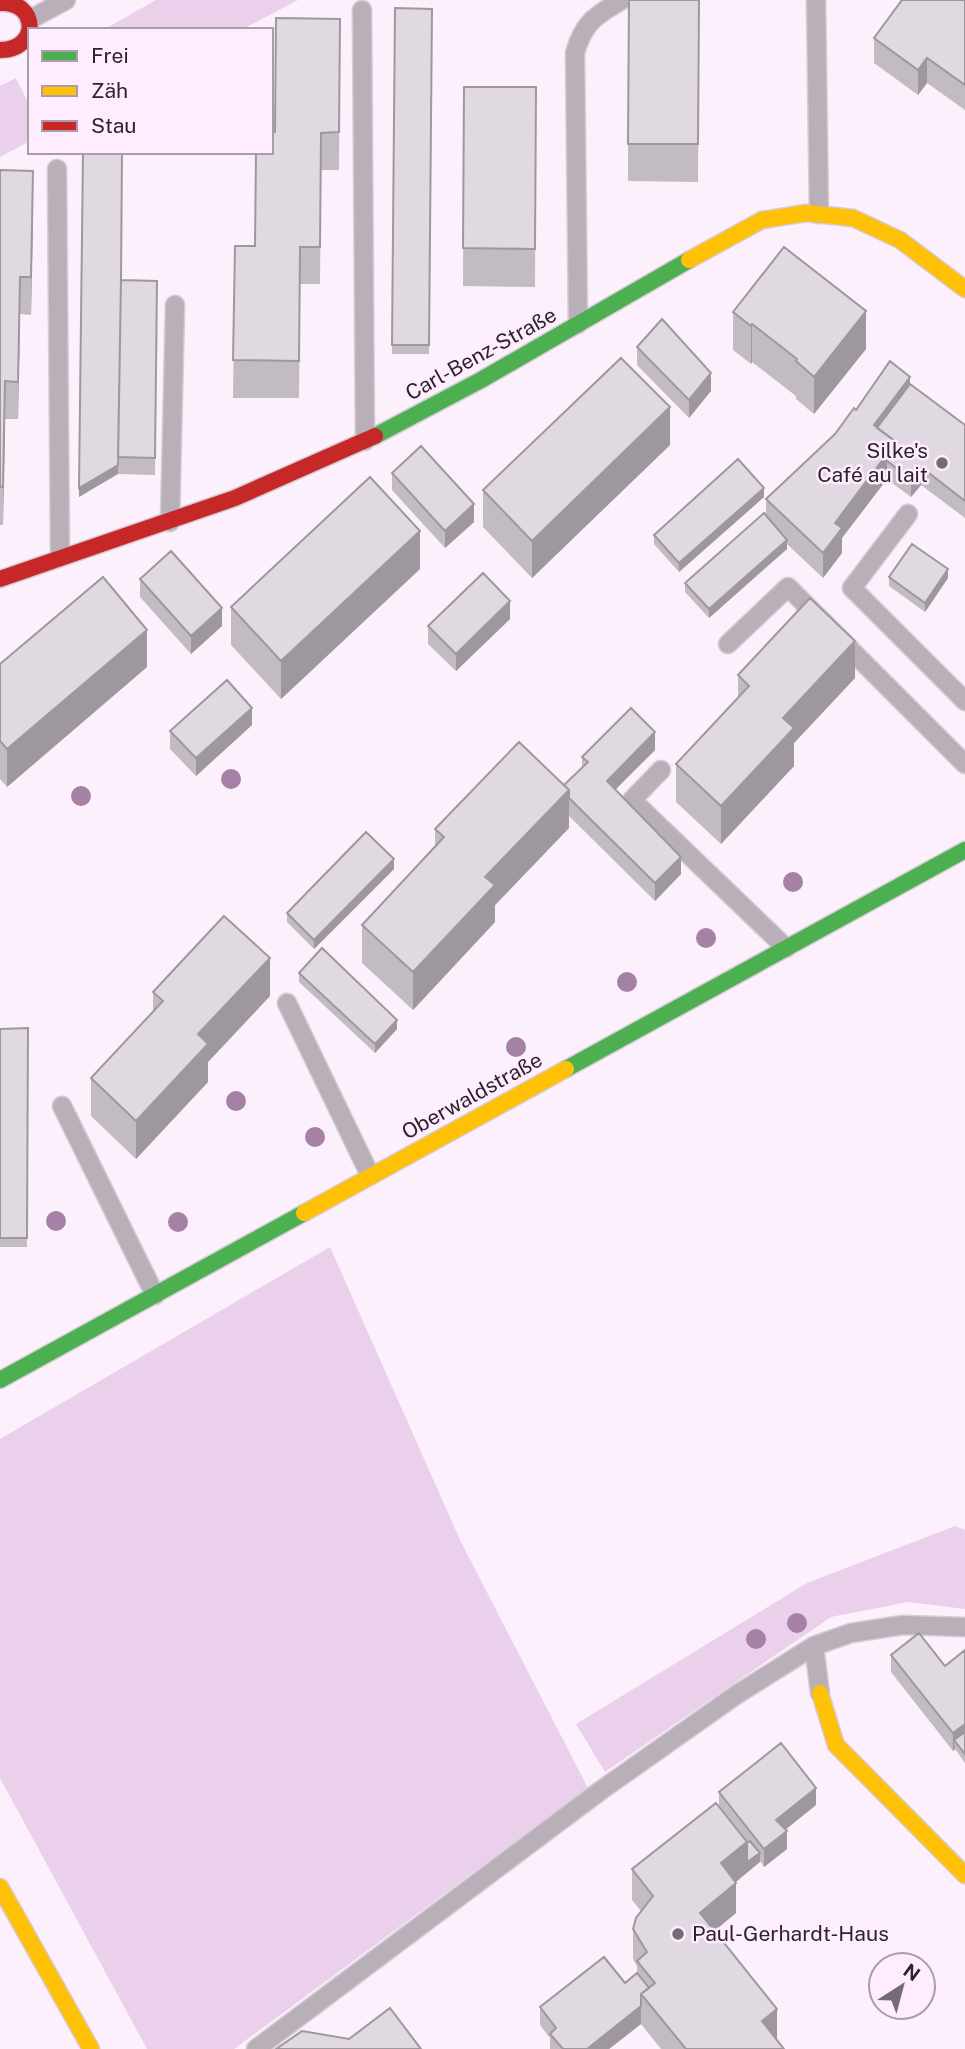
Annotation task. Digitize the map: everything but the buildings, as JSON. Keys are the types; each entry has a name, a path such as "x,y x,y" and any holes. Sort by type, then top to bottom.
{"street":[{"path":"0,3 18,5 23,9 29,20 29,28"},
{"path":"0,50 12,49 23,43 28,34"},
{"name":"Carl-Benz-Straße","path":"0,579 235,498 365,441 481,380 762,220 806,213 853,218 900,240 965,289"},
{"name":"Oberwaldstraße","path":"0,1380 965,850"},
{"path":"820,1693 836,1745 965,1875"},
{"path":"0,1887 92,2049"}],"lane":[{"path":"29,20 66,0"},
{"path":"578,324 575,53 580,35 590,21 622,0"},
{"path":"816,0 819,214"},
{"path":"362,9 365,441"},
{"path":"57,169 60,557"},
{"path":"170,522 174,305"},
{"path":"908,514 852,588 965,701"},
{"path":"728,643 788,587 965,764"},
{"path":"661,770 632,800 786,948"},
{"path":"287,1003 370,1175"},
{"path":"62,1106 155,1295"},
{"path":"256,2049 600,1791 736,1695 814,1646 850,1633 903,1625 965,1627"},
{"path":"814,1646 820,1693"}],"shaded area":[{"path":"156,0 298,0 245,28 107,28"},
{"path":"16,78 28,102 28,142 0,157 0,86"},
{"path":"330,1247 461,1542 588,1788 234,2049 147,2049 0,1778 0,1439"},
{"path":"955,1526 965,1530 965,1609 908,1602 831,1617 605,1772 576,1724 807,1583"}],"traffic: fast":[{"path":"375,436 481,380 689,260"},
{"path":"566,1069 965,850"},
{"path":"0,1380 304,1213"}],"traffic: slow":[{"path":"689,260 762,220 806,213 853,218 900,240 965,289"},
{"path":"304,1213 566,1069"},
{"path":"820,1693 836,1745 965,1875"},
{"path":"0,1887 91,2049"}],"traffic: jam":[{"path":"0,3 13,4 22,10 28,17 30,28"},
{"path":"0,50 13,48 28,35"},
{"path":"0,579 235,498 375,436"}],"place":[{"name":"Silke's Café au lait","path":"942,463"},
{"name":"Paul-Gerhardt-Haus","path":"678,1934"}]}
